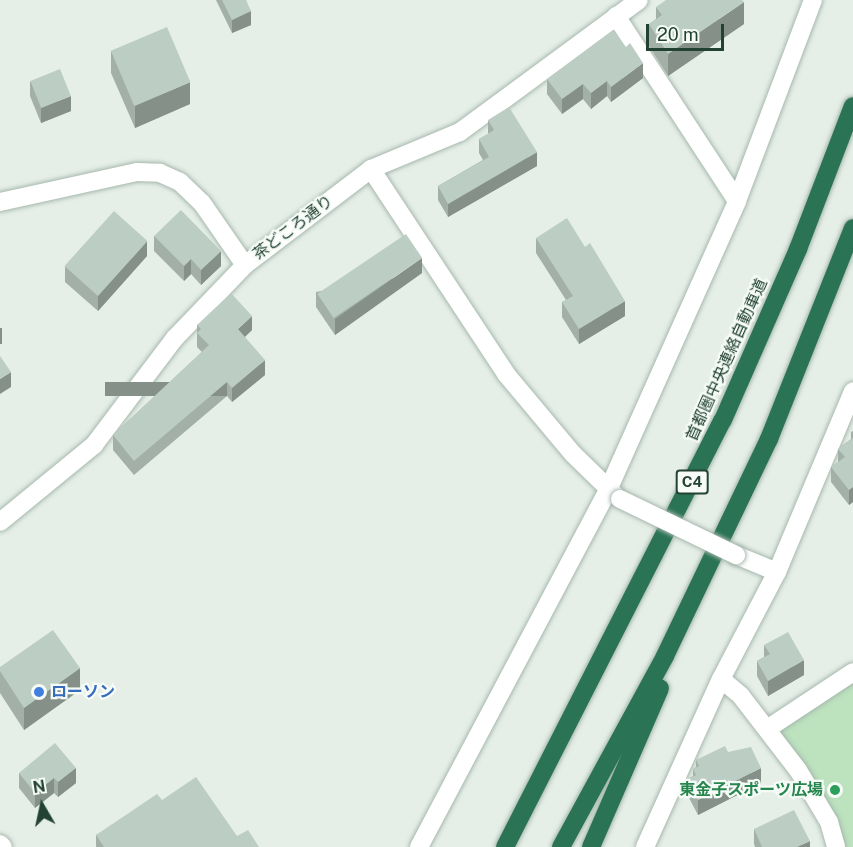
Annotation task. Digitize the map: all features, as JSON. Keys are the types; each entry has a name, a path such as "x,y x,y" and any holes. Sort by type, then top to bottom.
{"highway":[{"name":"首都圏中央連絡自動車道","path":"505,847 723,420 798,249 853,106"},
{"path":"591,847 769,439 853,228"},
{"path":"561,847 665,656 769,439"}],"street":[{"name":"茶どころ通り","path":"0,522 94,445 176,338 245,265 371,169 460,132 639,0"},
{"path":"419,847 614,494 737,201 813,0"},
{"path":"616,16 737,201"},
{"path":"371,169 506,374 614,494 736,555 777,572"},
{"path":"0,202 137,172 160,173 180,182 202,203 245,265"},
{"path":"645,847 721,679 777,572 853,391"},
{"path":"767,729 853,672"},
{"path":"721,679 741,696 798,770 829,822 836,847"}],"green space":[{"name":"東金子スポーツ広場","path":"853,680 853,847 842,847 780,736 782,726"}],"building":[{"path":"222,0 246,0 251,11 232,20"},
{"path":"666,0 742,0 744,2 668,54 649,24 662,15 656,7"},
{"path":"167,27 190,82 134,106 111,51"},
{"path":"613,30 626,47 630,43 643,63 611,87 607,81 591,93 583,84 562,99 547,79"},
{"path":"60,69 71,96 41,108 30,81"},
{"path":"509,107 537,152 448,204 438,186 489,157 479,139 494,130 488,120"},
{"path":"181,210 221,251 201,270 191,259 184,266 154,236"},
{"path":"114,211 147,241 98,296 64,266"},
{"path":"567,218 585,247 590,243 625,301 579,329 562,302 573,296 536,238"},
{"path":"406,234 422,258 334,318 317,294"},
{"path":"231,293 252,316 238,329 265,360 232,388 227,382 134,461 113,435 209,345 197,333 201,329 197,325"},
{"path":"0,356 11,372 0,379"},
{"path":"853,438 853,487 849,490 831,467 845,457 838,449"},
{"path":"53,630 80,668 24,708 0,671 0,667"},
{"path":"788,632 804,660 768,681 757,661 770,654 764,645"},
{"path":"55,743 76,768 58,782 54,778 35,793 19,773"},
{"path":"725,746 728,752 751,747 761,768 698,800 687,779 696,775 693,769 699,766 696,760"},
{"path":"196,777 237,836 248,830 259,847 104,847 96,835 157,794 162,800"},
{"path":"794,810 810,841 797,847 762,847 754,829"}],"place":[{"name":"ローソン","path":"39,692"},
{"name":"東金子スポーツ広場","path":"835,790"}]}
